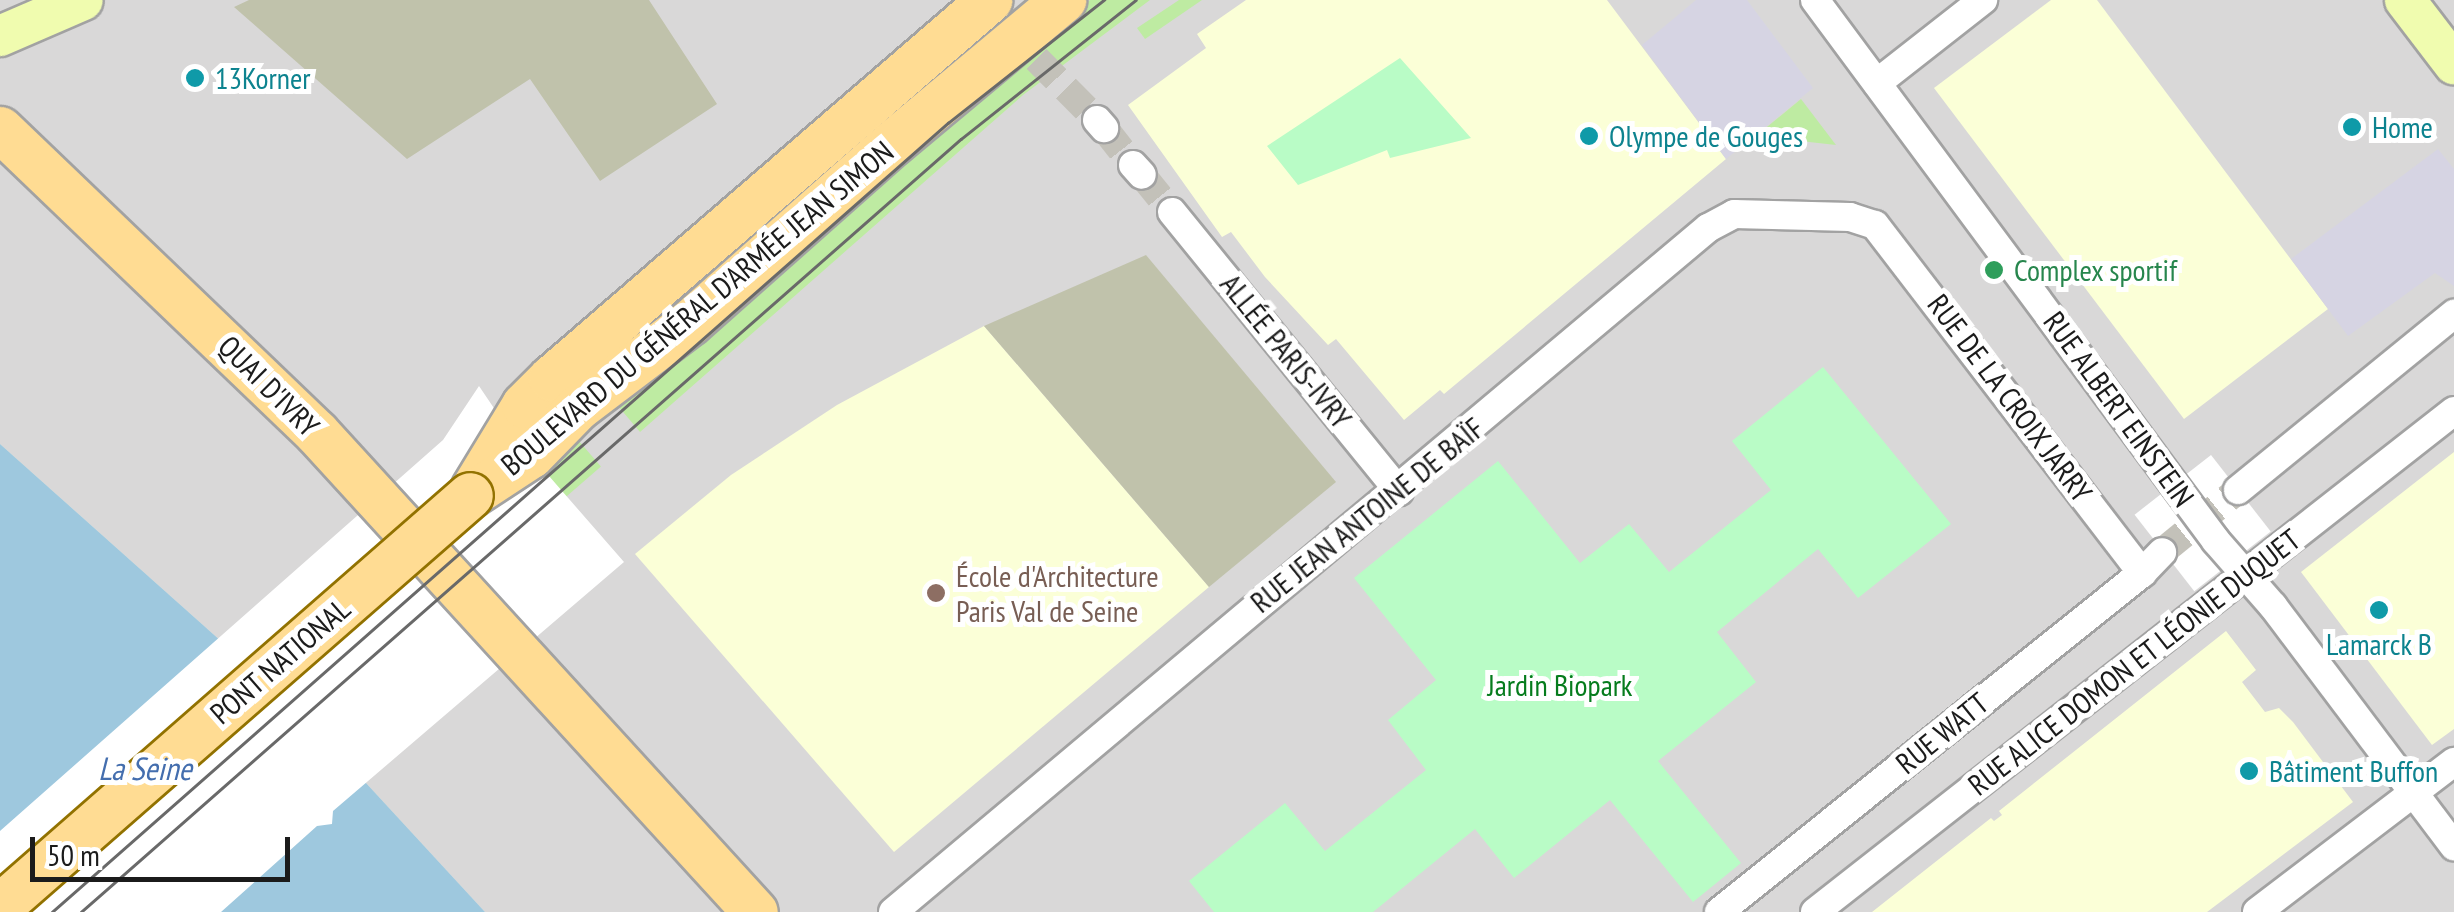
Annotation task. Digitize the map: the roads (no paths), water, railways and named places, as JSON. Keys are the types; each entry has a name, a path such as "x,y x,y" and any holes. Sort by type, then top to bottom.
{"main road":[{"path":"0,36 84,0"},
{"name":"BOULEVARD DU GÉNÉRAL D'ARMÉE JEAN SIMON","path":"470,496 522,439 552,378 989,0"},
{"name":"BOULEVARD DU GÉNÉRAL D'ARMÉE JEAN SIMON","path":"522,439 578,407 690,322 893,142 1062,0"},
{"path":"2405,0 2454,64"},
{"name":"QUAI D'IVRY","path":"0,128 316,432 521,661 755,912"},
{"name":"PONT NATIONAL","path":"0,906 470,496"}],"street":[{"name":"RUE ALBERT EINSTEIN","path":"1815,0 2454,846"},
{"path":"1877,83 1983,0"},
{"name":"ALLÉE PARIS-IVRY","path":"1172,212 1400,491"},
{"name":"RUE JEAN ANTOINE DE BAÏF","path":"893,912 1400,491 1708,228 1734,214 1850,218 1875,225"},
{"name":"RUE DE LA CROIX JARRY","path":"1875,225 2142,573"},
{"path":"2238,490 2454,314"},
{"name":"RUE ALICE DOMON ET LÉONIE DUQUET","path":"1814,912 2454,411"},
{"name":"RUE WATT","path":"1719,912 2142,573 2162,552"},
{"path":"2256,912 2454,762"}],"water":[{"name":"La Seine","path":"0,444 240,658 366,783 485,912 0,912"}],"tunnel":[{"path":"1007,29 1097,120"},
{"path":"1104,128 1133,165"},
{"path":"1142,175 1172,212"},
{"path":"2162,552 2238,490"}],"tram line":[{"path":"52,912 948,123 1104,0"},
{"path":"81,912 961,139 1136,0"}],"place":[{"name":"13Korner","path":"195,78"},
{"name":"Home","path":"2352,127"},
{"name":"Olympe de Gouges","path":"1589,136"},
{"name":"Complex sportif","path":"1994,270"},
{"name":"École d'Architecture Paris Val de Seine","path":"936,593"},
{"name":"Lamarck B","path":"2379,610"},
{"name":"Bâtiment Buffon","path":"2249,771"}],"park label":[{"name":"Jardin Biopark","path":"1560,685"}]}
